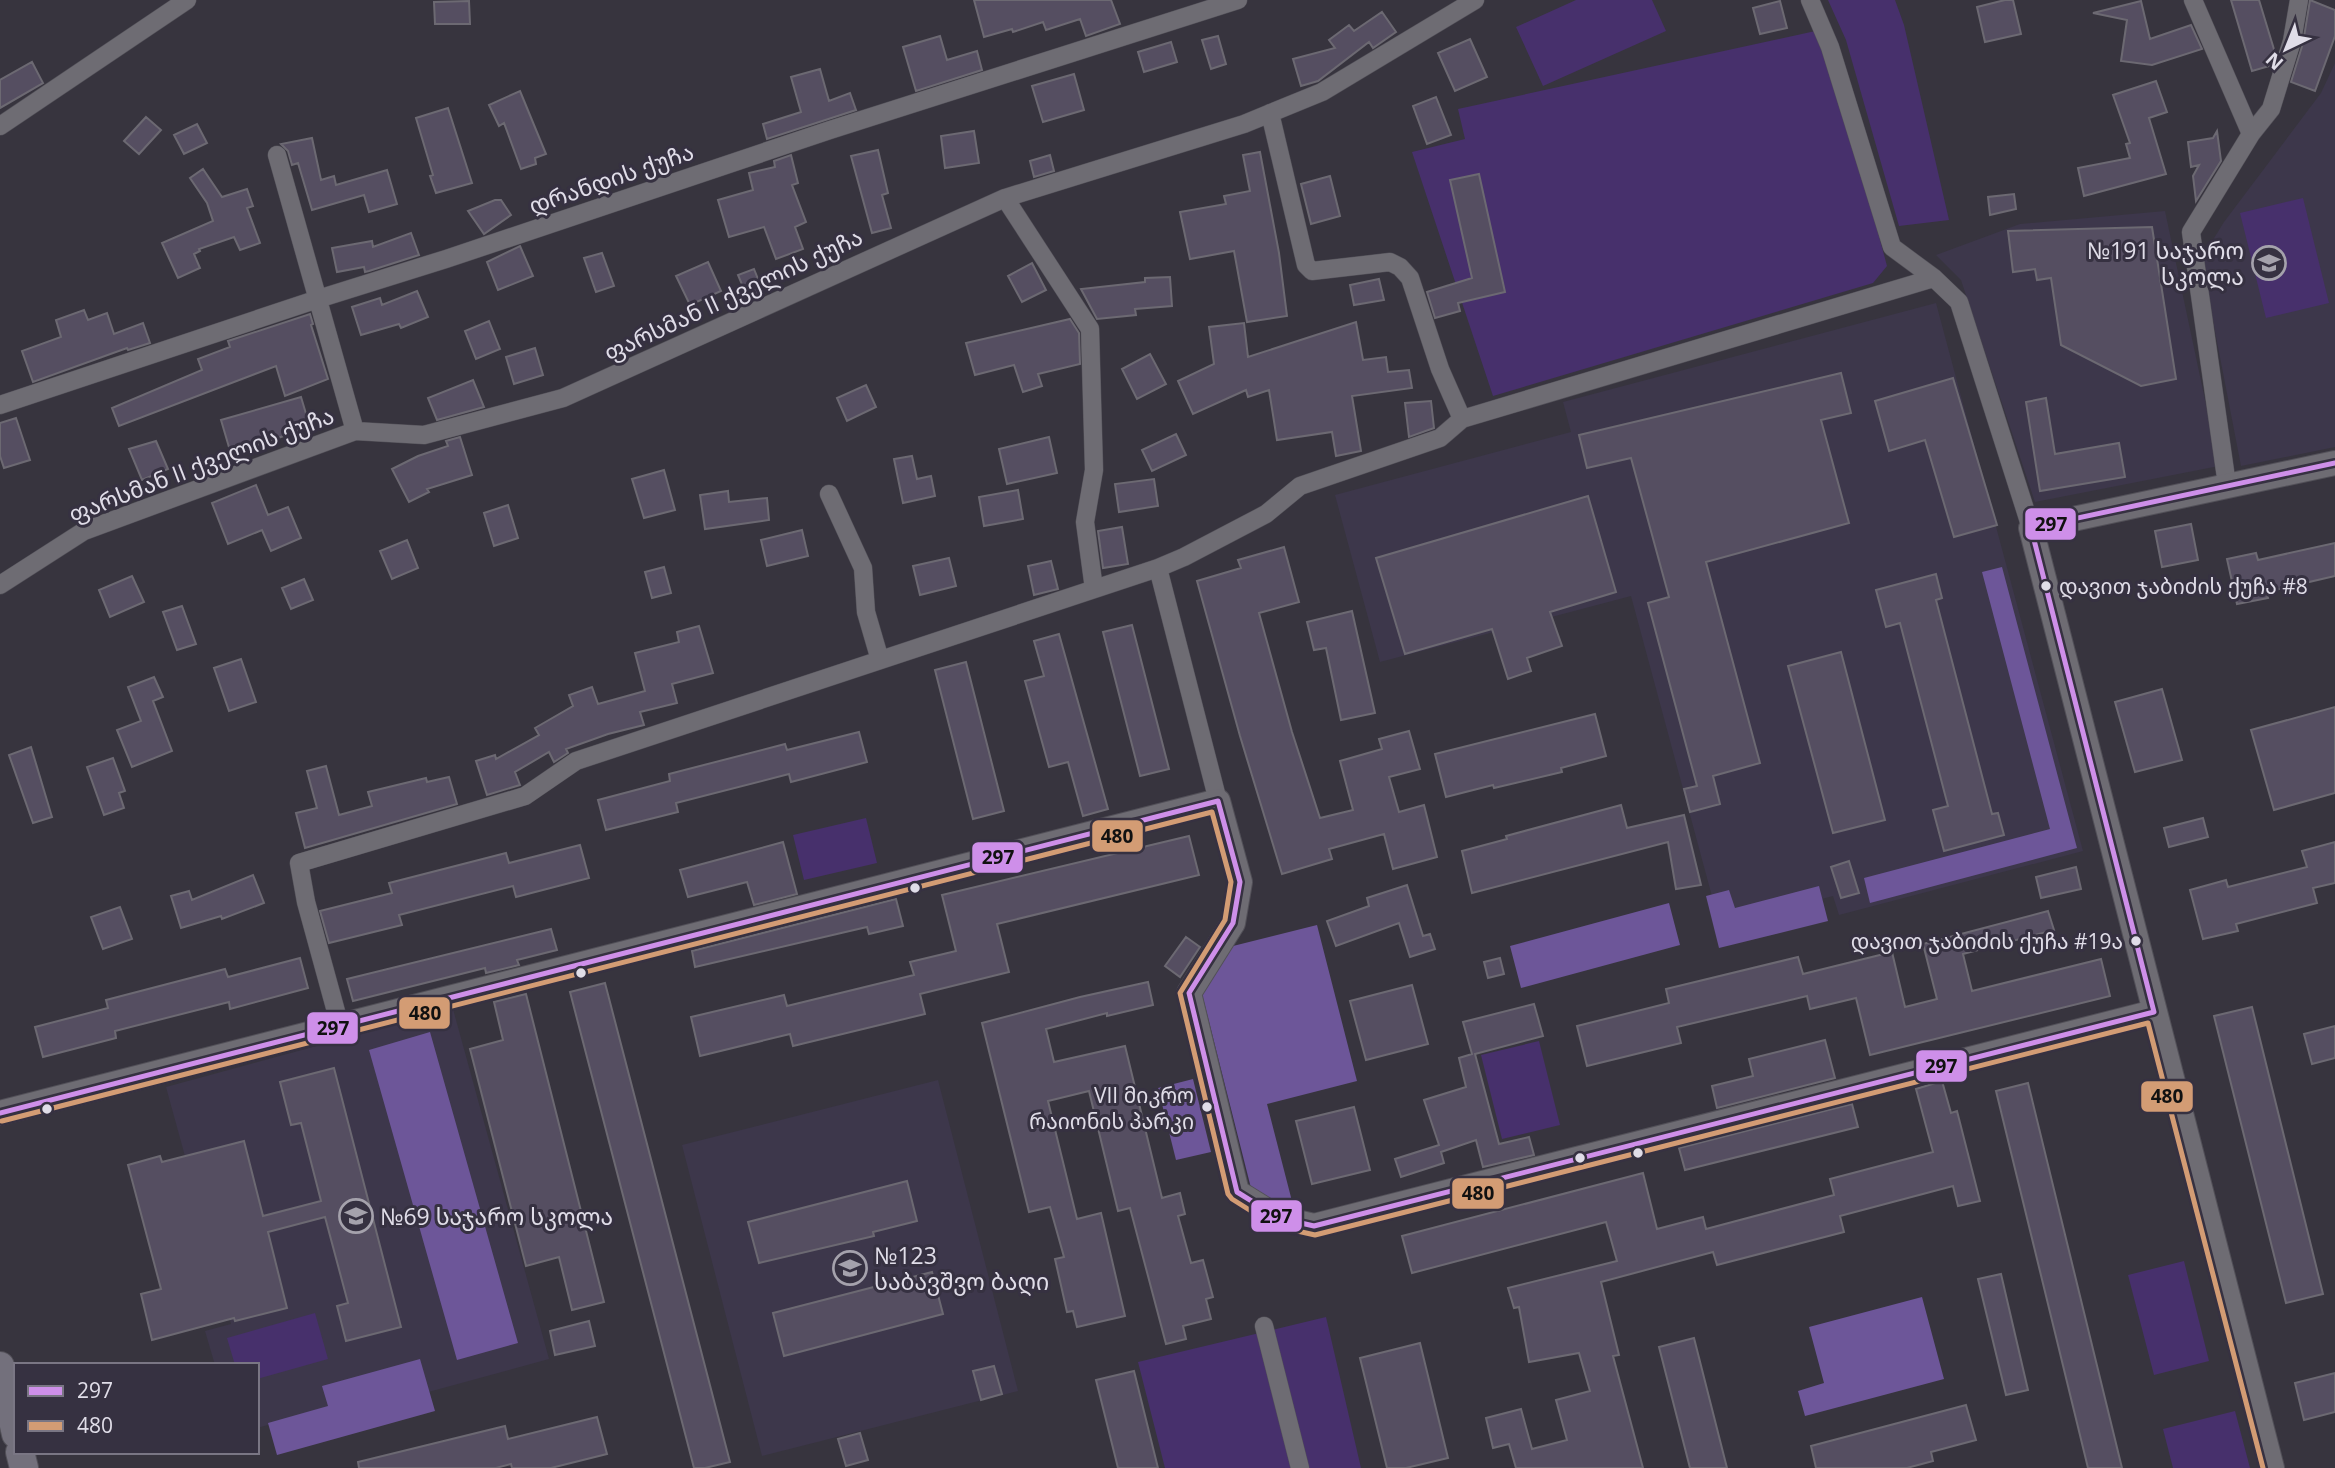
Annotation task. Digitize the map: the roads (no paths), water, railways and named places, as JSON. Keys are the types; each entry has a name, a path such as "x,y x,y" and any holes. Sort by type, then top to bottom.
{"main road":[{"path":"0,1366 14,1426"}],"street":[{"path":"0,126 187,0"},
{"name":"დრანდის ქუჩა","path":"0,405 318,299 460,255 831,130 1238,0"},
{"name":"ფარსმან II ქველის ქუჩა","path":"0,585 84,531 355,431 424,435 563,398 1005,198 1244,124 1322,92 1475,0"},
{"path":"1810,0 1830,47 1892,247 1934,278 1959,302 2031,528 2272,1468"},
{"path":"2193,0 2252,134"},
{"path":"2227,485 2191,232 2252,134 2271,109 2292,41 2299,0"},
{"path":"1270,113 1306,265 1312,271 1390,262 1401,267 1410,278 1440,369 1462,419"},
{"path":"277,155 355,431"},
{"path":"1005,198 1090,329 1094,470 1085,522 1094,589"},
{"path":"340,1026 306,902 299,863 525,796 576,761 1158,568 1266,514 1300,486 1440,438 1462,419 1934,278"},
{"path":"2031,528 2335,463"},
{"path":"828,494 863,568 866,612 880,660"},
{"path":"1158,568 1240,883 1233,923 1189,993 1237,1192 1279,1218 1314,1226 2154,1012"},
{"path":"0,1113 1219,801"},
{"path":"1264,1326 1300,1468"}],"place":[{"name":"№191 საჯარო სკოლა","path":"2269,263"},
{"name":"დავით ჯაბიძის ქუჩა #8","path":"2046,586"},
{"name":"დავით ჯაბიძის ქუჩა #19ა","path":"2136,941"},
{"name":"VII მიკრო რაიონის პარკი","path":"1207,1107"},
{"name":"№69 საჯარო სკოლა","path":"356,1216"},
{"name":"№123 საბავშვო ბაღი","path":"850,1268"}]}
